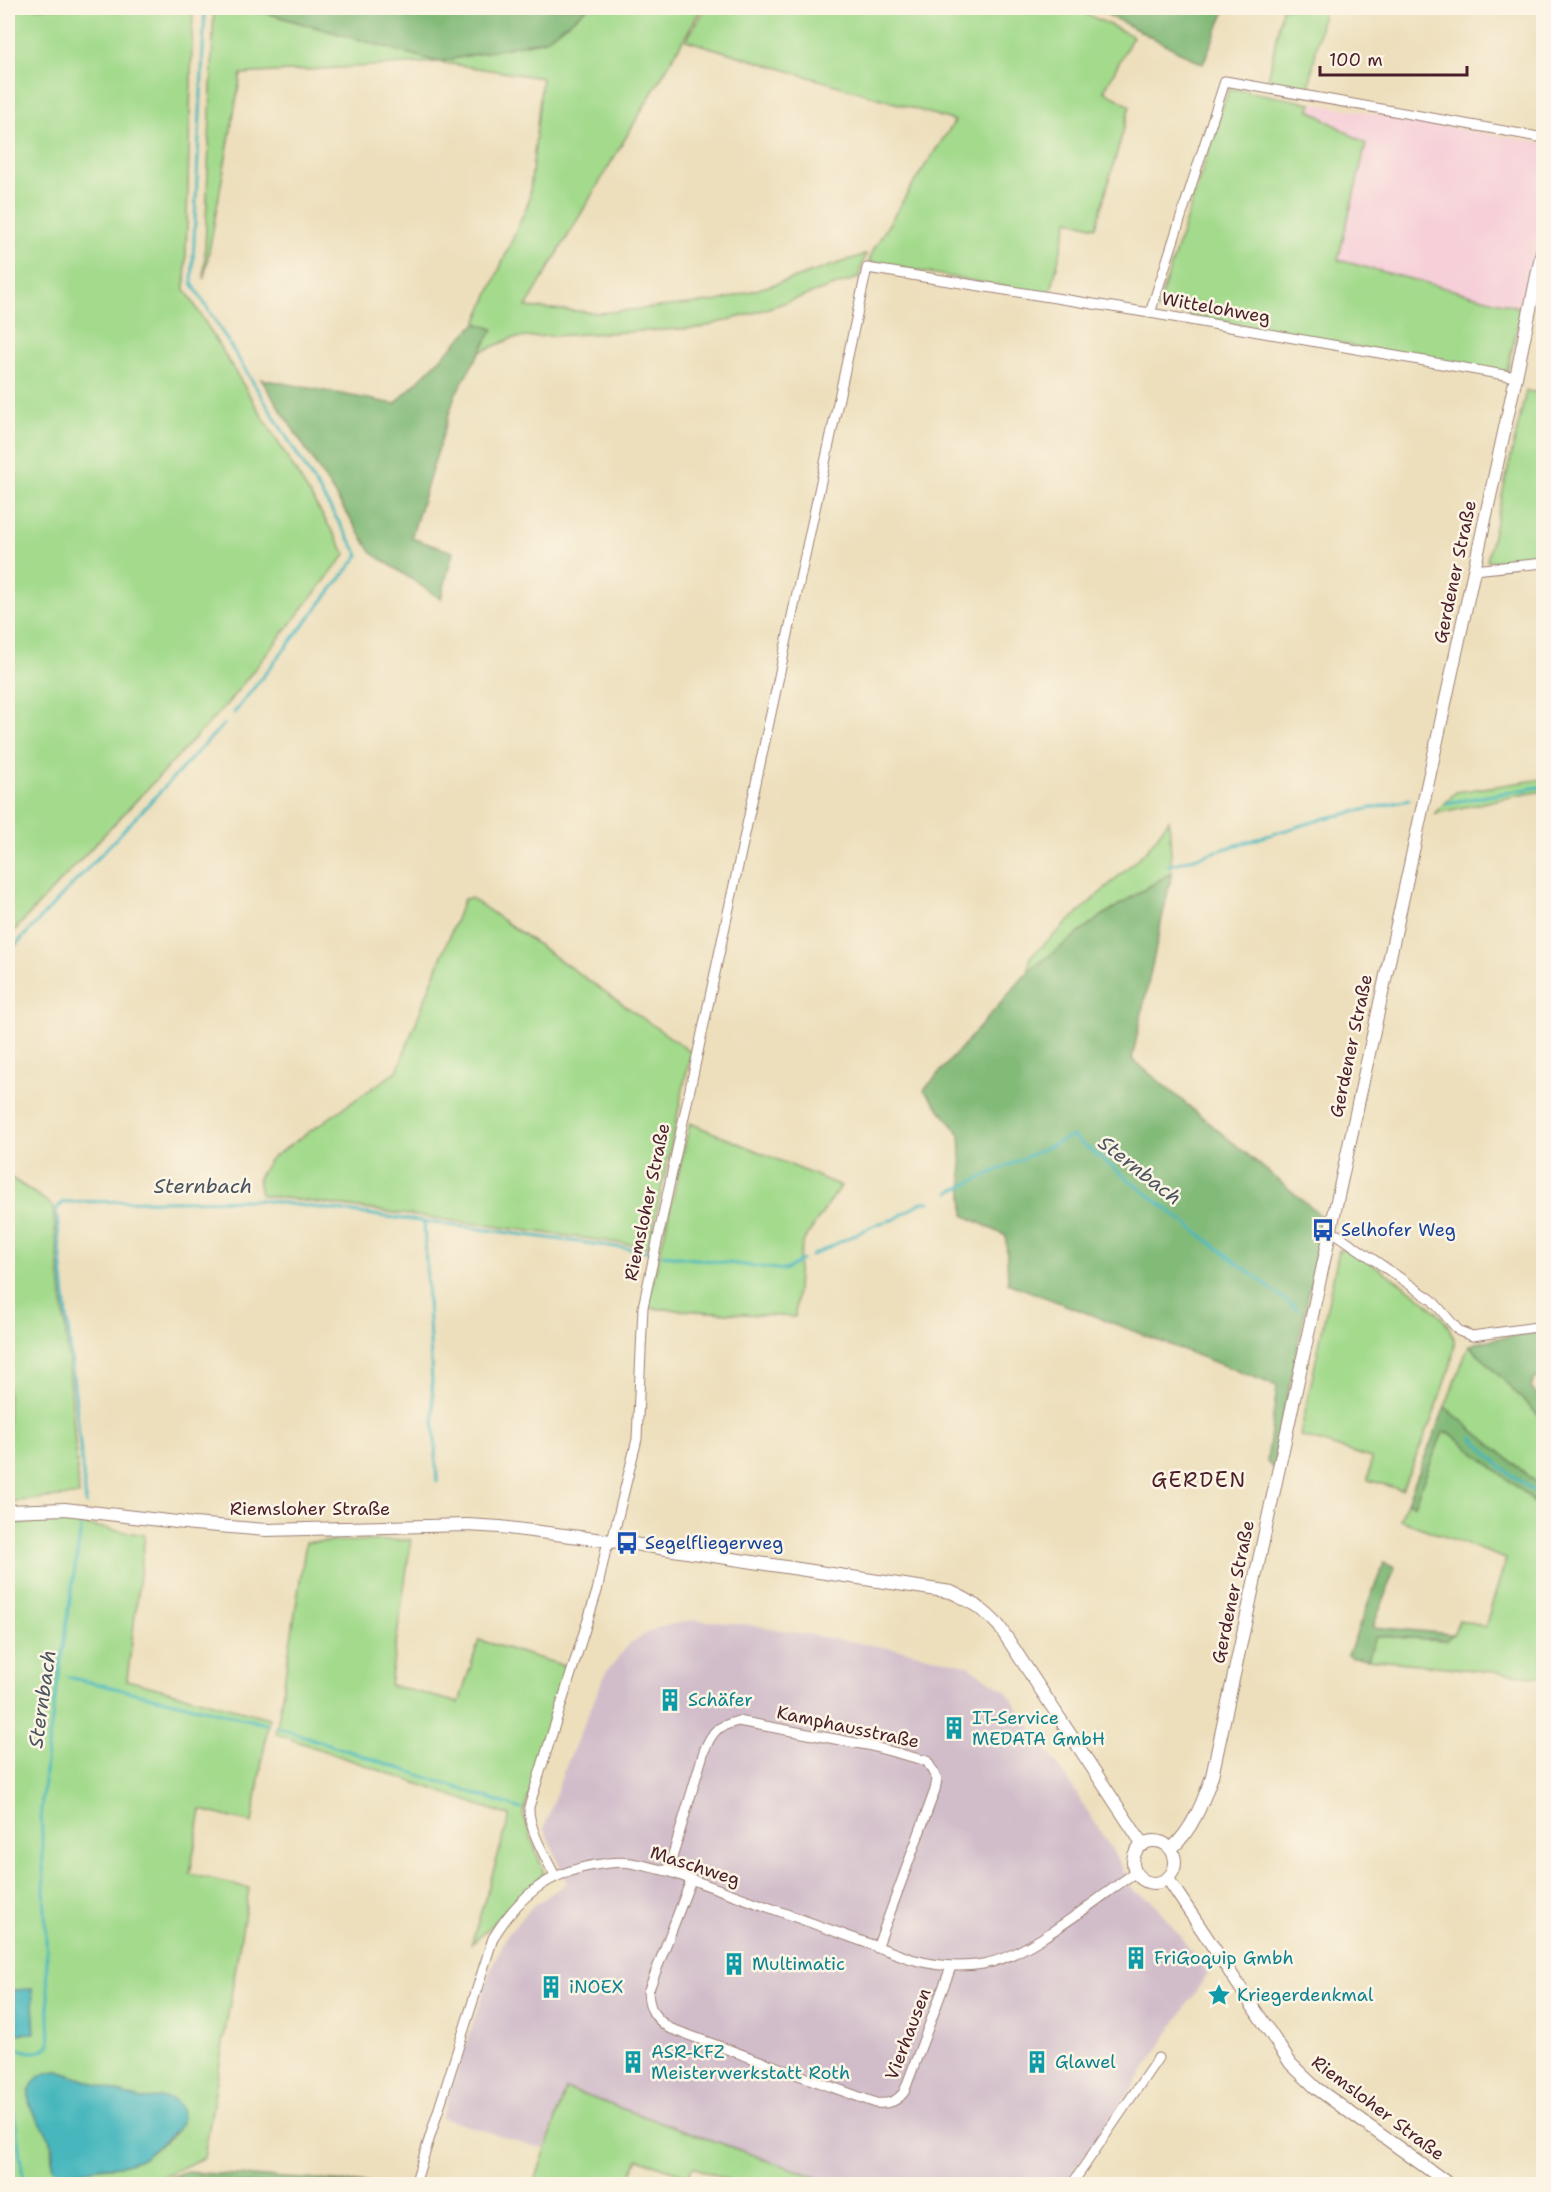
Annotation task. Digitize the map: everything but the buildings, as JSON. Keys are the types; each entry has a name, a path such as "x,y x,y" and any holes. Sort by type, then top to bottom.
{"main road":[{"name":"Gerdener Straße","path":"1171,1849 1178,1843 1203,1802 1212,1776 1544,242"},
{"name":"Riemsloher Straße","path":"8,1511 65,1509 266,1530 467,1525 612,1541 951,1592 971,1601 985,1611 999,1626 1143,1845"},
{"path":"1155,1841 1171,1849 1175,1868 1168,1879 1150,1883 1144,1881 1136,1872 1133,1860 1138,1849 1143,1845 1155,1841"},
{"name":"Riemsloher Straße","path":"1168,1879 1291,2064 1316,2088 1449,2184"}],"street":[{"name":"Wittelohweg","path":"1516,377 1150,313 1225,81 1544,138"},
{"name":"Riemsloher Straße","path":"612,1541 637,1439 643,1307 867,268 1150,313"},
{"path":"1474,570 1544,563"},
{"path":"1329,1231 1432,1300 1463,1335 1472,1336 1544,1326"},
{"path":"555,1876 544,1856 528,1816 529,1807 597,1591 606,1550 612,1541"},
{"name":"Kamphausstraße","path":"668,1871 704,1751 712,1733 724,1725 738,1721 867,1744 927,1761 937,1779 935,1790 877,1948"},
{"name":"Maschweg","path":"415,2184 493,1938 516,1906 555,1876 581,1867 611,1862 630,1863 668,1871 877,1948 921,1962 951,1967 985,1964 1016,1953 1067,1921 1136,1872"},
{"name":"Vierhausen","path":"691,1880 648,1992 649,2007 657,2019 669,2028 876,2103 888,2104 898,2099 904,2092 951,1967"},
{"path":"1072,2184 1158,2058"}],"shaded area":[{"path":"1311,103 1543,143 1543,210 1522,308 1338,260 1366,144 1310,110"},
{"path":"694,1620 750,1625 902,1650 967,1665 1006,1691 1068,1780 1119,1861 1133,1891 1152,1900 1208,1973 1142,2074 1064,2184 836,2184 566,2089 544,2149 441,2118 492,1967 507,1935 532,1907 567,1883 544,1829 563,1773 606,1672 630,1643 658,1627"}],"green space":[{"path":"8,8 193,8 185,289 346,554 227,704 8,937"},
{"path":"214,8 248,8 438,62 241,74 204,279"},
{"path":"248,8 588,8 545,40 438,62"},
{"path":"588,8 702,8 526,307 600,313 719,301 866,254 858,278 754,313 699,328 513,338 480,352 492,329 476,323 529,201 542,78 438,62 545,40"},
{"path":"706,8 1074,8 1133,36 1104,91 1130,106 1096,227 1068,220 1050,295 869,262 872,252 913,184 955,121 686,40"},
{"path":"1095,8 1226,8 1203,64"},
{"path":"1282,8 1324,8 1308,93 1267,86"},
{"path":"1229,88 1311,103 1310,110 1366,144 1338,260 1522,308 1506,375 1157,309"},
{"path":"476,323 493,329 455,395 411,538 453,552 441,599 372,553 261,379 395,404"},
{"path":"1526,391 1543,393 1543,558 1487,561"},
{"path":"1543,779 1543,791 1434,814 1456,792"},
{"path":"1169,820 1172,872 1103,915 1029,971 1030,957 1147,850"},
{"path":"1172,872 1132,1059 1324,1218 1273,1468 1267,1462 1277,1386 1008,1283 1006,1236 964,1215 960,1134 924,1090 1029,971 1103,915"},
{"path":"471,898 691,1052 649,1247 261,1195 258,1178 270,1159 397,1071 464,899"},
{"path":"690,1123 841,1186 804,1240 799,1259 795,1317 647,1308"},
{"path":"8,1176 53,1207 69,1364 79,1495 8,1502"},
{"path":"1349,1249 1422,1299 1446,1323 1453,1335 1454,1348 1444,1387 1402,1490 1368,1480 1371,1458 1300,1436 1339,1250"},
{"path":"1543,1331 1543,1376 1535,1379 1531,1388 1543,1402 1543,1420 1469,1345"},
{"path":"1469,1345 1543,1420 1543,1488 1445,1407"},
{"path":"1445,1407 1543,1488 1543,1514 1529,1497 1450,1433 1443,1432 1414,1504 1407,1502"},
{"path":"1443,1432 1450,1433 1529,1497 1543,1514 1543,1677 1368,1659 1376,1636 1445,1640 1453,1634 1459,1620 1485,1627 1506,1559 1400,1520 1407,1502 1414,1504"},
{"path":"67,1522 145,1535 127,1680 269,1718 252,1823 201,1810 190,1874 249,1888 204,2158 145,2184 8,2184 8,1523","holes":["58,2071 140,2099 151,2099 182,2117 179,2128 173,2135 144,2158 119,2166 90,2169 52,2167 51,2140"]},
{"path":"411,1540 390,1685 459,1703 479,1640 568,1667 523,1815 544,1873 471,1945 510,1816 276,1734 306,1542"},
{"path":"1384,1563 1395,1568 1373,1627 1453,1634 1446,1640 1376,1636 1368,1659 1352,1658 1348,1655"},
{"path":"1543,1674 1544,1820 1537,1779 1540,1765 1535,1762 1535,1753 1541,1744"},
{"path":"566,2089 836,2184 739,2184 693,2167 688,2176 638,2159 626,2184 534,2184"},
{"path":"184,2172 386,2184 152,2184"}],"water":[{"path":"32,1989 35,2033 15,2034 12,1990"},
{"path":"58,2071 140,2099 174,2100 181,2108 182,2117 179,2128 144,2158 119,2166 68,2174 58,2173 52,2167 52,2143 32,2109 29,2095 33,2083 39,2077 45,2073"}],"waterway":[{"path":"205,8 192,283 359,555 234,713"},
{"path":"8,953 224,724"},
{"path":"1447,803 1544,786"},
{"path":"1168,866 1326,818 1409,800"},
{"name":"Sternbach","path":"950,1192 1072,1136 1297,1309"},
{"name":"Sternbach","path":"86,1504 56,1209 64,1202 260,1200 647,1251"},
{"name":"Sternbach","path":"811,1256 877,1224 895,1219 922,1202 930,1202"},
{"path":"424,1222 437,1482"},
{"name":"Sternbach","path":"663,1255 785,1270 802,1260"},
{"path":"1472,1437 1502,1468 1544,1498"},
{"name":"Sternbach","path":"8,2046 35,2052 45,2049 50,2044 41,1810 47,1753 81,1528"},
{"path":"68,1677 266,1724"},
{"path":"277,1727 521,1809"},
{"path":"8,2071 24,2184"}],"place":[{"name":"Selhofer Weg","path":"1323,1230"},
{"name":"Segelfliegerweg","path":"627,1543"},
{"name":"Schäfer","path":"670,1700"},
{"name":"IT-Service MEDATA GmbH","path":"954,1728"},
{"name":"FriGoquip Gmbh","path":"1136,1958"},
{"name":"Multimatic","path":"734,1964"},
{"name":"iNOEX","path":"551,1987"},
{"name":"Kriegerdenkmal","path":"1219,1995"},
{"name":"ASR-KFZ Meisterwerkstatt Roth","path":"633,2062"},
{"name":"Glawel","path":"1037,2062"}],"district":[{"name":"GERDEN","path":"1199,1480"}]}
